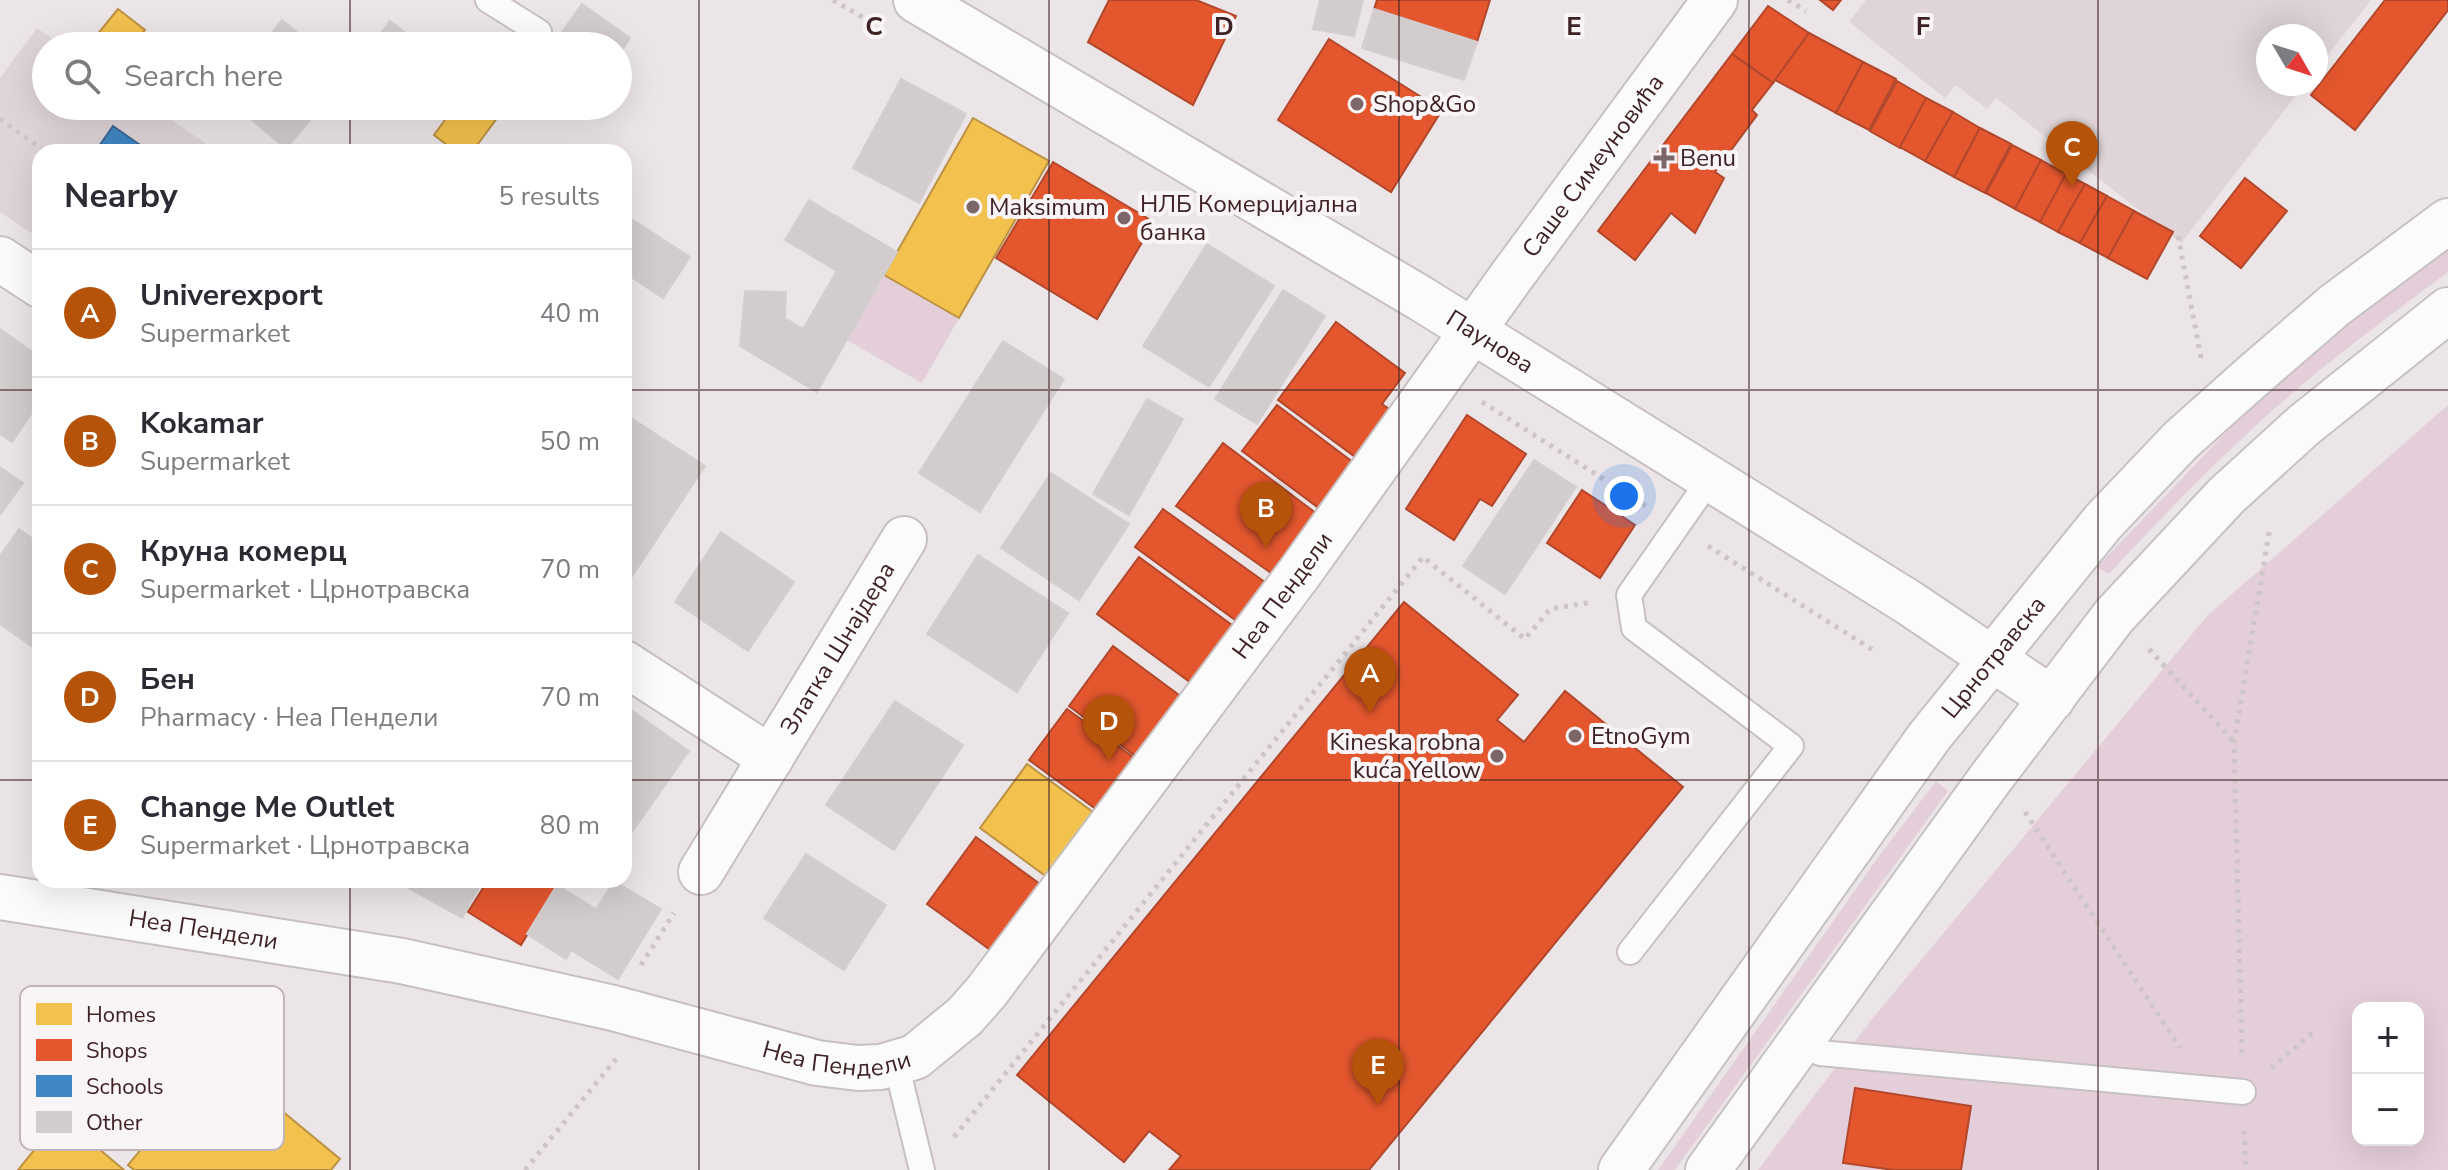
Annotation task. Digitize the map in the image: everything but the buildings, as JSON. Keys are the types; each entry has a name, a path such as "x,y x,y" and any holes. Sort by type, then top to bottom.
{"street":[{"name":"Паунова","path":"916,0 1407,290 1908,602 2052,699"},
{"name":"Саше Симеуновића","path":"1473,332 1715,0"},
{"name":"Црнотравска","path":"1621,1170 1929,737 2103,522 2181,440 2335,305 2448,221"},
{"path":"0,259 32,280"},
{"path":"1708,1170 2114,616 2226,496 2304,425 2448,310"},
{"name":"Неа Пендели","path":"0,897 402,961 631,1013 817,1063 858,1068 915,1057 965,1016 987,991 1292,584 1473,332"},
{"name":"Златка Шнајдера","path":"701,872 904,539"},
{"name":"Златка Шнајдера","path":"632,668 771,758"}],"lane":[{"path":"488,0 539,32"},
{"path":"1630,952 1791,746 1634,628 1629,595 1710,479"},
{"path":"1800,1041 1820,1053 2243,1092"},
{"path":"896,1063 922,1170"}],"path":[{"path":"833,0 879,27"},
{"path":"1788,0 1806,11"},
{"path":"0,119 35,144"},
{"path":"2178,236 2201,359"},
{"path":"2243,1092 2234,742 2270,527"},
{"path":"956,1149 953,1138 1423,557 1525,639 1550,609 1629,595"},
{"path":"2143,642 2234,742"},
{"path":"2022,808 2207,1089"},
{"path":"525,1170 631,1013 701,872"},
{"path":"2243,1092 2316,1030"}],"shaded area":[{"path":"1866,0 2371,0 2328,55 2328,24 2256,24 2256,96 2296,96 2181,243 1996,98 1987,109 1956,85 1945,98 1849,22"},
{"path":"32,35 32,120 171,120 206,144 32,144 32,234 0,212 0,78"},
{"path":"2448,247 2448,272 2272,411 2201,478 2109,574 2097,567 2238,420 2342,325"},
{"path":"884,275 959,318 922,383 847,340"},
{"path":"2448,405 2448,1170 1758,1170 1872,1019 2208,615"},
{"path":"1936,781 1948,791 1675,1170 1658,1170 1877,859"}],"place":[{"name":"Shop&Go","path":"1357,104"},
{"name":"Benu","path":"1664,158"},
{"name":"Круна комерц","path":"2072,187"},
{"name":"Maksimum","path":"973,207"},
{"name":"НЛБ Комерцијална банка","path":"1124,218"},
{"name":"Kokamar","path":"1266,548"},
{"name":"Univerexport","path":"1370,713"},
{"name":"EtnoGym","path":"1575,736"},
{"name":"Kineska robna kuća Yellow","path":"1497,756"},
{"name":"Бен","path":"1109,761"},
{"name":"Change Me Outlet","path":"1378,1105"}]}
